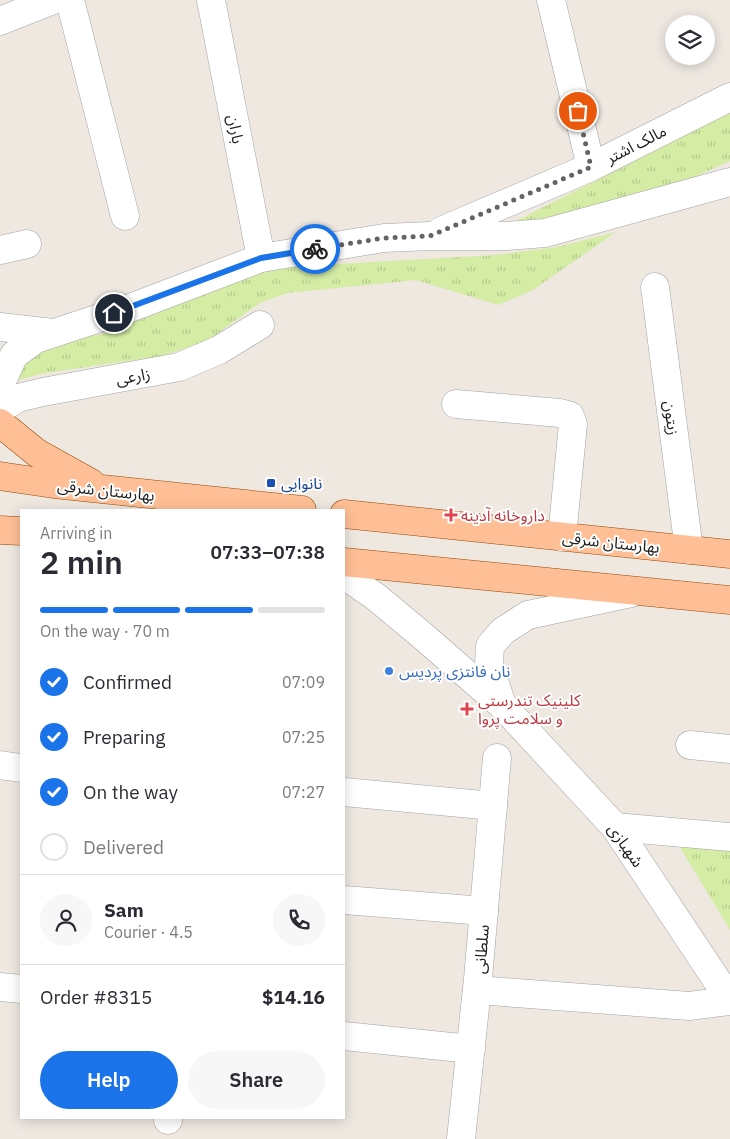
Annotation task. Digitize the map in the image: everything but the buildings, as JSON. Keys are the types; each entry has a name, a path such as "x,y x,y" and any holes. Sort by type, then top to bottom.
{"main road":[{"path":"0,423 38,453 104,490"},
{"name":"بهارستان شرقی","path":"5,478 292,509"},
{"name":"بهارستان شرقی","path":"345,514 730,554"},
{"path":"345,562 730,600"}],"street":[{"path":"0,21 53,0"},
{"path":"70,0 125,216"},
{"name":"باران","path":"211,0 261,258"},
{"path":"551,0 591,167"},
{"name":"مالک اشتر","path":"430,236 591,167 730,97"},
{"name":"مالک اشتر","path":"53,332 130,308 261,258 384,238 506,236 545,233 730,182"},
{"path":"0,250 27,244"},
{"name":"زیتون","path":"655,286 689,550"},
{"name":"زارعی","path":"0,410 18,398 43,392 179,368 220,350 260,325"},
{"path":"0,327 53,332"},
{"path":"0,385 14,355 36,339 53,332"},
{"path":"456,404 560,413 570,416 573,424 562,537"},
{"name":"شهبازی","path":"345,576 376,597 502,705 615,827 730,1001"},
{"name":"شهبازی","path":"502,705 489,665 490,646 503,631 528,615 639,591"},
{"path":"690,745 730,749"},
{"name":"سلطانی","path":"461,1139 477,990 497,758"},
{"path":"0,765 20,768"},
{"path":"345,792 493,806"},
{"path":"615,827 730,837"},
{"path":"345,900 484,911"},
{"path":"0,987 20,989"},
{"path":"477,990 689,1006 730,1001"},
{"path":"345,1036 471,1049"}],"green space":[{"path":"730,113 730,161 699,175 629,200 555,222 516,221"},
{"path":"616,232 533,290 498,305 416,280 287,293 260,303 207,341 162,356 46,373 9,382 22,360 43,345 102,334 153,315 246,275 302,266 496,255 557,247"},
{"path":"678,844 730,849 730,930"}],"way so far":[{"path":"315,249 384,238 430,236 591,167 578,111"}],"place":[{"name":"نانوایی","path":"271,483"},
{"name":"داروخانه آدینه","path":"451,515"},
{"name":"نان فانتزی پردیس","path":"389,671"},
{"name":"کلینیک تندرستی و سلامت پروا","path":"467,709"}],"route":[{"path":"114,313 261,258 315,249"}]}
